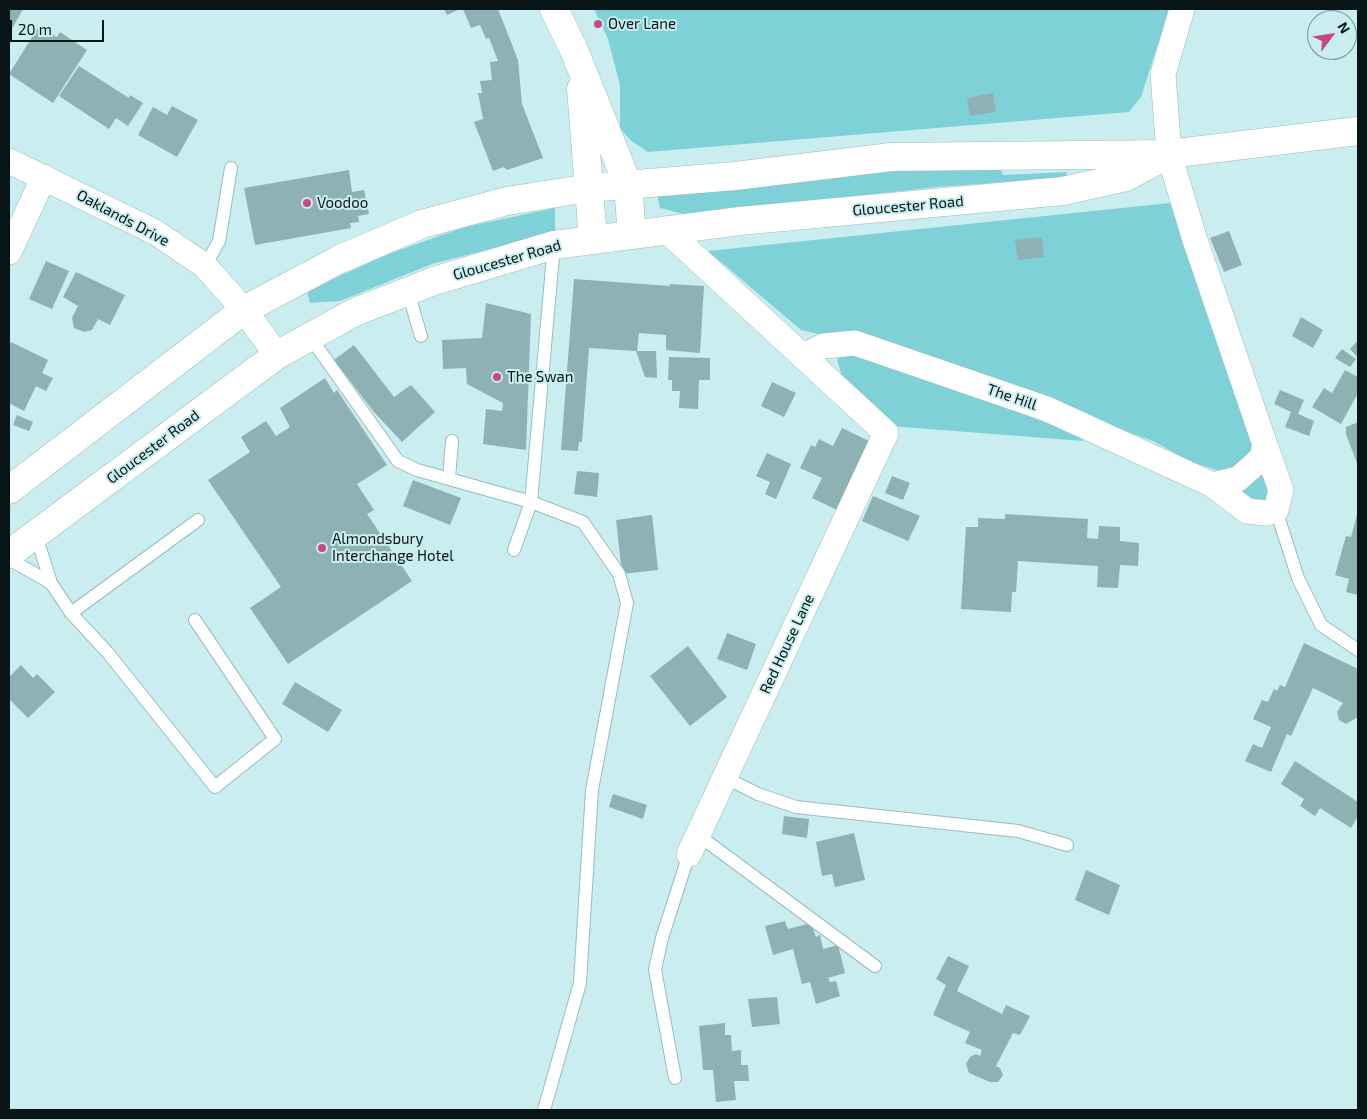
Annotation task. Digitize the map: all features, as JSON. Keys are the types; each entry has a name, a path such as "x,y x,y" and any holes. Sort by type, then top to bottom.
{"main road":[{"path":"554,9 628,185 632,234"},
{"path":"580,67 593,239"},
{"name":"Gloucester Road","path":"9,490 244,310 340,259 422,224 507,201 589,188 734,176 891,157 1169,154 1358,131"},
{"name":"Gloucester Road","path":"9,554 277,355 355,312 434,281 554,245 593,239 665,229 1063,192 1126,177 1169,154"}],"street":[{"path":"1182,9 1163,74 1169,154 1194,237 1281,490 1276,510"},
{"name":"Oaklands Drive","path":"9,160 155,232 205,266 244,310 277,355"},
{"path":"9,252 44,177"},
{"path":"665,229 804,356"},
{"name":"The Hill","path":"804,356 823,346 855,343 1047,409 1213,485 1247,511 1266,513 1276,510"},
{"name":"Red House Lane","path":"694,845 724,777 886,434 804,356"},
{"path":"1213,485 1238,479 1262,457 1264,445"}],"lane":[{"path":"205,266 219,241 230,168"},
{"path":"514,550 531,502 554,245"},
{"path":"408,292 421,336"},
{"path":"310,337 398,461 417,470 531,502 583,522 619,574 627,603 592,790 580,983 544,1110"},
{"path":"449,478 452,441"},
{"path":"1276,510 1298,578 1320,624 1358,650"},
{"path":"71,613 198,520"},
{"path":"36,535 50,583 71,613 108,653 216,787 275,739 195,620"},
{"path":"9,559 50,583"},
{"path":"724,777 758,794 796,807 1018,831 1067,845"},
{"path":"675,1078 655,970 662,938 694,845 875,966"}],"shaded area":[{"path":"594,9 1169,9 1141,97 1129,112 648,152 630,140 620,128 620,85 608,39"},
{"path":"996,165 1004,175 1067,172 1066,178 937,187 688,215 660,208 657,195 829,175"},
{"path":"1170,203 1258,441 1256,454 1234,469 1220,471 1191,462 1153,441 866,336 823,335 801,330 708,251"},
{"path":"555,208 555,232 432,264 340,301 310,303 307,291 388,254 465,227"},
{"path":"846,351 863,353 1083,437 1083,441 890,426 844,382 837,360"},
{"path":"1265,462 1277,489 1264,509 1228,490"}],"building":[{"path":"9,9 23,9 9,34"},
{"path":"444,9 460,9 447,15"},
{"path":"463,9 498,9 518,60 522,104 543,158 507,170 504,167 493,171 474,122 483,119 478,93 482,93 480,81 492,80 490,62 498,61 489,38 486,39 480,25 471,28"},
{"path":"39,26 57,37 60,32 87,50 53,103 9,74"},
{"path":"79,66 129,98 130,95 143,103 128,126 116,118 109,129 59,96"},
{"path":"993,93 996,112 970,116 967,98"},
{"path":"172,106 198,120 177,157 138,135 153,107 167,115"},
{"name":"Voodoo","path":"349,170 352,192 364,190 369,214 358,216 359,222 350,223 351,228 255,245 244,188"},
{"path":"1229,231 1242,265 1224,272 1210,238"},
{"path":"1042,237 1044,257 1018,260 1015,240"},
{"path":"46,261 69,271 52,309 29,299"},
{"path":"76,272 125,295 110,325 98,319 92,330 84,332 74,328 72,318 78,306 63,297"},
{"path":"574,279 670,286 670,284 704,286 700,353 666,350 666,335 639,333 637,351 656,351 657,378 645,377 636,351 589,348 582,442 579,442 578,451 561,450"},
{"name":"The Swan","path":"486,303 531,314 526,450 483,444 486,409 502,411 503,403 467,384 466,368 443,369 442,340 482,338"},
{"path":"1301,317 1323,330 1313,348 1292,336"},
{"path":"1358,340 1358,358 1350,349"},
{"path":"11,342 48,360 42,373 53,378 46,391 36,386 24,411 9,403 9,346"},
{"path":"354,345 394,397 411,385 435,412 402,442 374,412 334,360"},
{"path":"1342,349 1356,359 1350,367 1335,358"},
{"path":"669,357 710,358 710,380 699,380 698,409 679,408 680,391 672,391 672,380 668,380"},
{"path":"1345,370 1358,377 1358,393 1341,424 1312,407 1324,388 1332,393"},
{"name":"Almondsbury Interchange Hotel","path":"325,378 334,393 337,390 387,465 357,484 374,510 367,514 412,581 288,664 250,608 281,587 208,480 250,452 241,437 266,421 276,436 290,427 280,408"},
{"path":"772,382 796,393 784,417 761,406"},
{"path":"1280,390 1304,400 1298,414 1314,421 1309,436 1285,427 1291,412 1274,404"},
{"path":"17,415 33,422 29,431 13,425"},
{"path":"1358,422 1358,466 1346,434 1346,427"},
{"path":"842,428 869,441 837,510 812,498 822,478 800,468 811,445 815,447 819,439 833,446"},
{"path":"767,453 791,464 776,499 765,494 770,482 756,476"},
{"path":"577,471 599,473 597,497 574,494"},
{"path":"892,476 910,483 903,500 885,493"},
{"path":"413,480 461,498 450,525 403,506"},
{"path":"873,496 920,516 908,541 862,521"},
{"path":"1358,511 1358,595 1346,592 1349,579 1335,575 1346,536 1351,537"},
{"path":"1005,514 1088,519 1087,538 1098,539 1099,526 1120,527 1120,541 1139,543 1138,566 1120,565 1118,588 1097,587 1098,566 1018,561 1016,592 1012,592 1011,612 961,609 966,527 978,527 978,518 1005,519"},
{"path":"652,515 658,570 622,574 616,520"},
{"path":"727,633 756,644 747,670 717,659"},
{"path":"1304,643 1358,669 1358,717 1346,724 1339,720 1337,712 1343,703 1313,688 1291,736 1287,734 1271,772 1245,761 1253,744 1262,748 1271,727 1253,719 1262,700 1268,702 1274,689 1277,691 1280,685 1285,687"},
{"path":"688,646 727,697 690,726 650,676"},
{"path":"21,665 33,678 37,674 55,692 28,718 9,699 9,677"},
{"path":"295,682 342,710 328,732 282,704"},
{"path":"1295,761 1358,802 1358,816 1351,828 1320,808 1315,816 1300,806 1304,799 1281,784"},
{"path":"613,794 647,805 643,819 609,807"},
{"path":"784,816 809,819 807,838 782,834"},
{"path":"854,833 865,880 835,887 832,874 822,876 816,842"},
{"path":"1086,870 1120,885 1109,915 1075,900"},
{"path":"785,921 788,929 811,923 816,937 820,935 823,949 838,945 845,973 828,978 830,982 836,981 840,996 816,1004 810,982 802,984 793,949 773,955 765,926"},
{"path":"948,956 969,966 957,991 1002,1014 1006,1005 1030,1016 1020,1035 1013,1033 996,1066 1000,1068 1003,1075 998,1082 990,1082 969,1073 966,1064 970,1057 976,1054 980,1056 982,1050 965,1043 970,1032 933,1015 946,985 936,979"},
{"path":"777,997 780,1024 752,1027 748,999"},
{"path":"725,1023 725,1035 731,1035 732,1051 741,1050 741,1065 748,1065 749,1081 734,1081 736,1100 716,1102 713,1070 703,1070 699,1026"}],"place":[{"name":"Over Lane","path":"598,24"},
{"name":"Voodoo","path":"307,203"},
{"name":"The Swan","path":"497,377"},
{"name":"Almondsbury Interchange Hotel","path":"322,548"}]}
